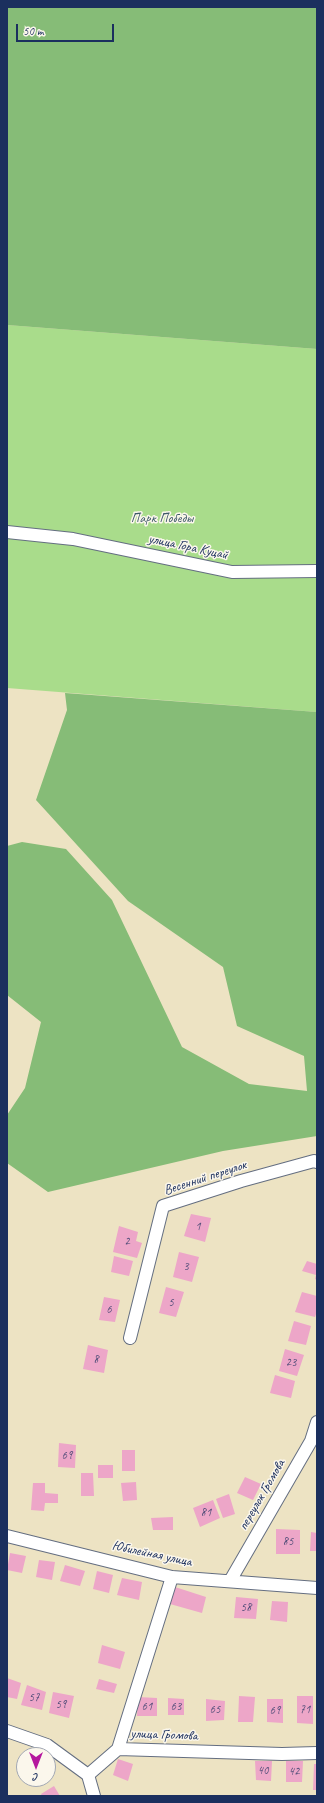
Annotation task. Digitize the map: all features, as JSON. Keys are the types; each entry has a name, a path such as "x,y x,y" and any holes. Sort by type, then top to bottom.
{"street":[{"name":"улица Гора Куцай","path":"7,532 74,539 232,572 317,571"},
{"name":"Весенний переулок","path":"130,1338 163,1206 241,1181 314,1161 317,1162"},
{"name":"переулок Громова","path":"230,1581 311,1441 317,1422"},
{"name":"Юбилейная улица","path":"7,1536 172,1577 317,1588"},
{"path":"118,1749 172,1577"},
{"path":"7,1731 47,1745 88,1775 94,1796"},
{"name":"улица Громова","path":"88,1775 118,1749 317,1754"}],"green space":[{"path":"7,7 317,7 317,349 7,325"},
{"name":"Парк Победы","path":"7,325 317,349 317,712 7,688"},
{"path":"65,693 317,712 317,1136 223,1151 48,1192 7,1163 7,1115 25,1088 41,1022 7,995 7,846 22,842 66,849 112,900 182,1047 249,1084 307,1091 304,1056 237,1026 223,967 128,901 36,800 67,710"}],"building":[{"path":"191,1214 211,1218 205,1242 184,1236"},
{"path":"119,1226 138,1232 136,1241 142,1243 137,1258 113,1252"},
{"path":"179,1252 199,1257 192,1282 173,1277"},
{"path":"114,1256 133,1261 129,1276 111,1272"},
{"path":"307,1261 317,1264 317,1280 315,1279 316,1275 302,1271"},
{"path":"166,1287 184,1292 176,1317 159,1313"},
{"path":"302,1292 317,1296 317,1311 315,1317 295,1312"},
{"path":"104,1297 120,1300 115,1322 99,1320"},
{"path":"294,1321 311,1326 306,1345 288,1341"},
{"path":"88,1345 108,1350 104,1373 83,1369"},
{"path":"285,1349 304,1355 297,1376 279,1371"},
{"path":"275,1375 295,1381 291,1398 270,1393"},
{"path":"59,1443 76,1445 75,1468 58,1467"},
{"path":"122,1450 135,1450 135,1471 122,1471"},
{"path":"98,1465 113,1465 113,1478 98,1478"},
{"path":"81,1473 93,1473 94,1496 81,1496"},
{"path":"245,1477 261,1484 253,1500 237,1493"},
{"path":"136,1482 137,1500 123,1501 121,1483"},
{"path":"33,1483 45,1483 45,1493 58,1494 58,1503 45,1503 44,1511 31,1510"},
{"path":"229,1494 235,1514 223,1518 216,1499"},
{"path":"213,1500 220,1518 200,1527 193,1508"},
{"path":"173,1517 173,1530 153,1530 151,1518"},
{"path":"276,1529 300,1530 300,1554 276,1554"},
{"path":"311,1532 317,1533 317,1551 310,1551"},
{"path":"10,1553 26,1556 22,1573 7,1570"},
{"path":"39,1560 55,1562 52,1580 36,1577"},
{"path":"65,1565 85,1571 80,1586 60,1581"},
{"path":"97,1571 113,1575 109,1593 93,1589"},
{"path":"122,1578 142,1582 139,1600 117,1595"},
{"path":"175,1587 206,1597 202,1613 170,1604"},
{"path":"236,1597 258,1599 256,1619 234,1618"},
{"path":"272,1601 288,1602 287,1622 270,1620"},
{"path":"102,1645 125,1652 120,1669 98,1663"},
{"path":"7,1678 21,1683 17,1699 7,1697"},
{"path":"99,1679 117,1684 114,1693 96,1689"},
{"path":"27,1685 46,1692 42,1710 21,1705"},
{"path":"53,1692 74,1696 69,1718 49,1713"},
{"path":"239,1696 255,1697 253,1722 238,1722"},
{"path":"297,1696 313,1696 313,1724 297,1723"},
{"path":"138,1697 157,1698 157,1716 137,1716"},
{"path":"168,1698 184,1699 184,1715 168,1715"},
{"path":"206,1699 225,1701 224,1720 206,1721"},
{"path":"267,1699 283,1699 283,1723 267,1722"},
{"path":"118,1759 133,1764 128,1781 113,1775"},
{"path":"255,1761 272,1761 271,1781 256,1780"},
{"path":"286,1761 303,1761 302,1782 286,1782"},
{"path":"314,1764 317,1764 317,1790 313,1790"},
{"path":"55,1787 60,1796 42,1796 41,1794"}]}
